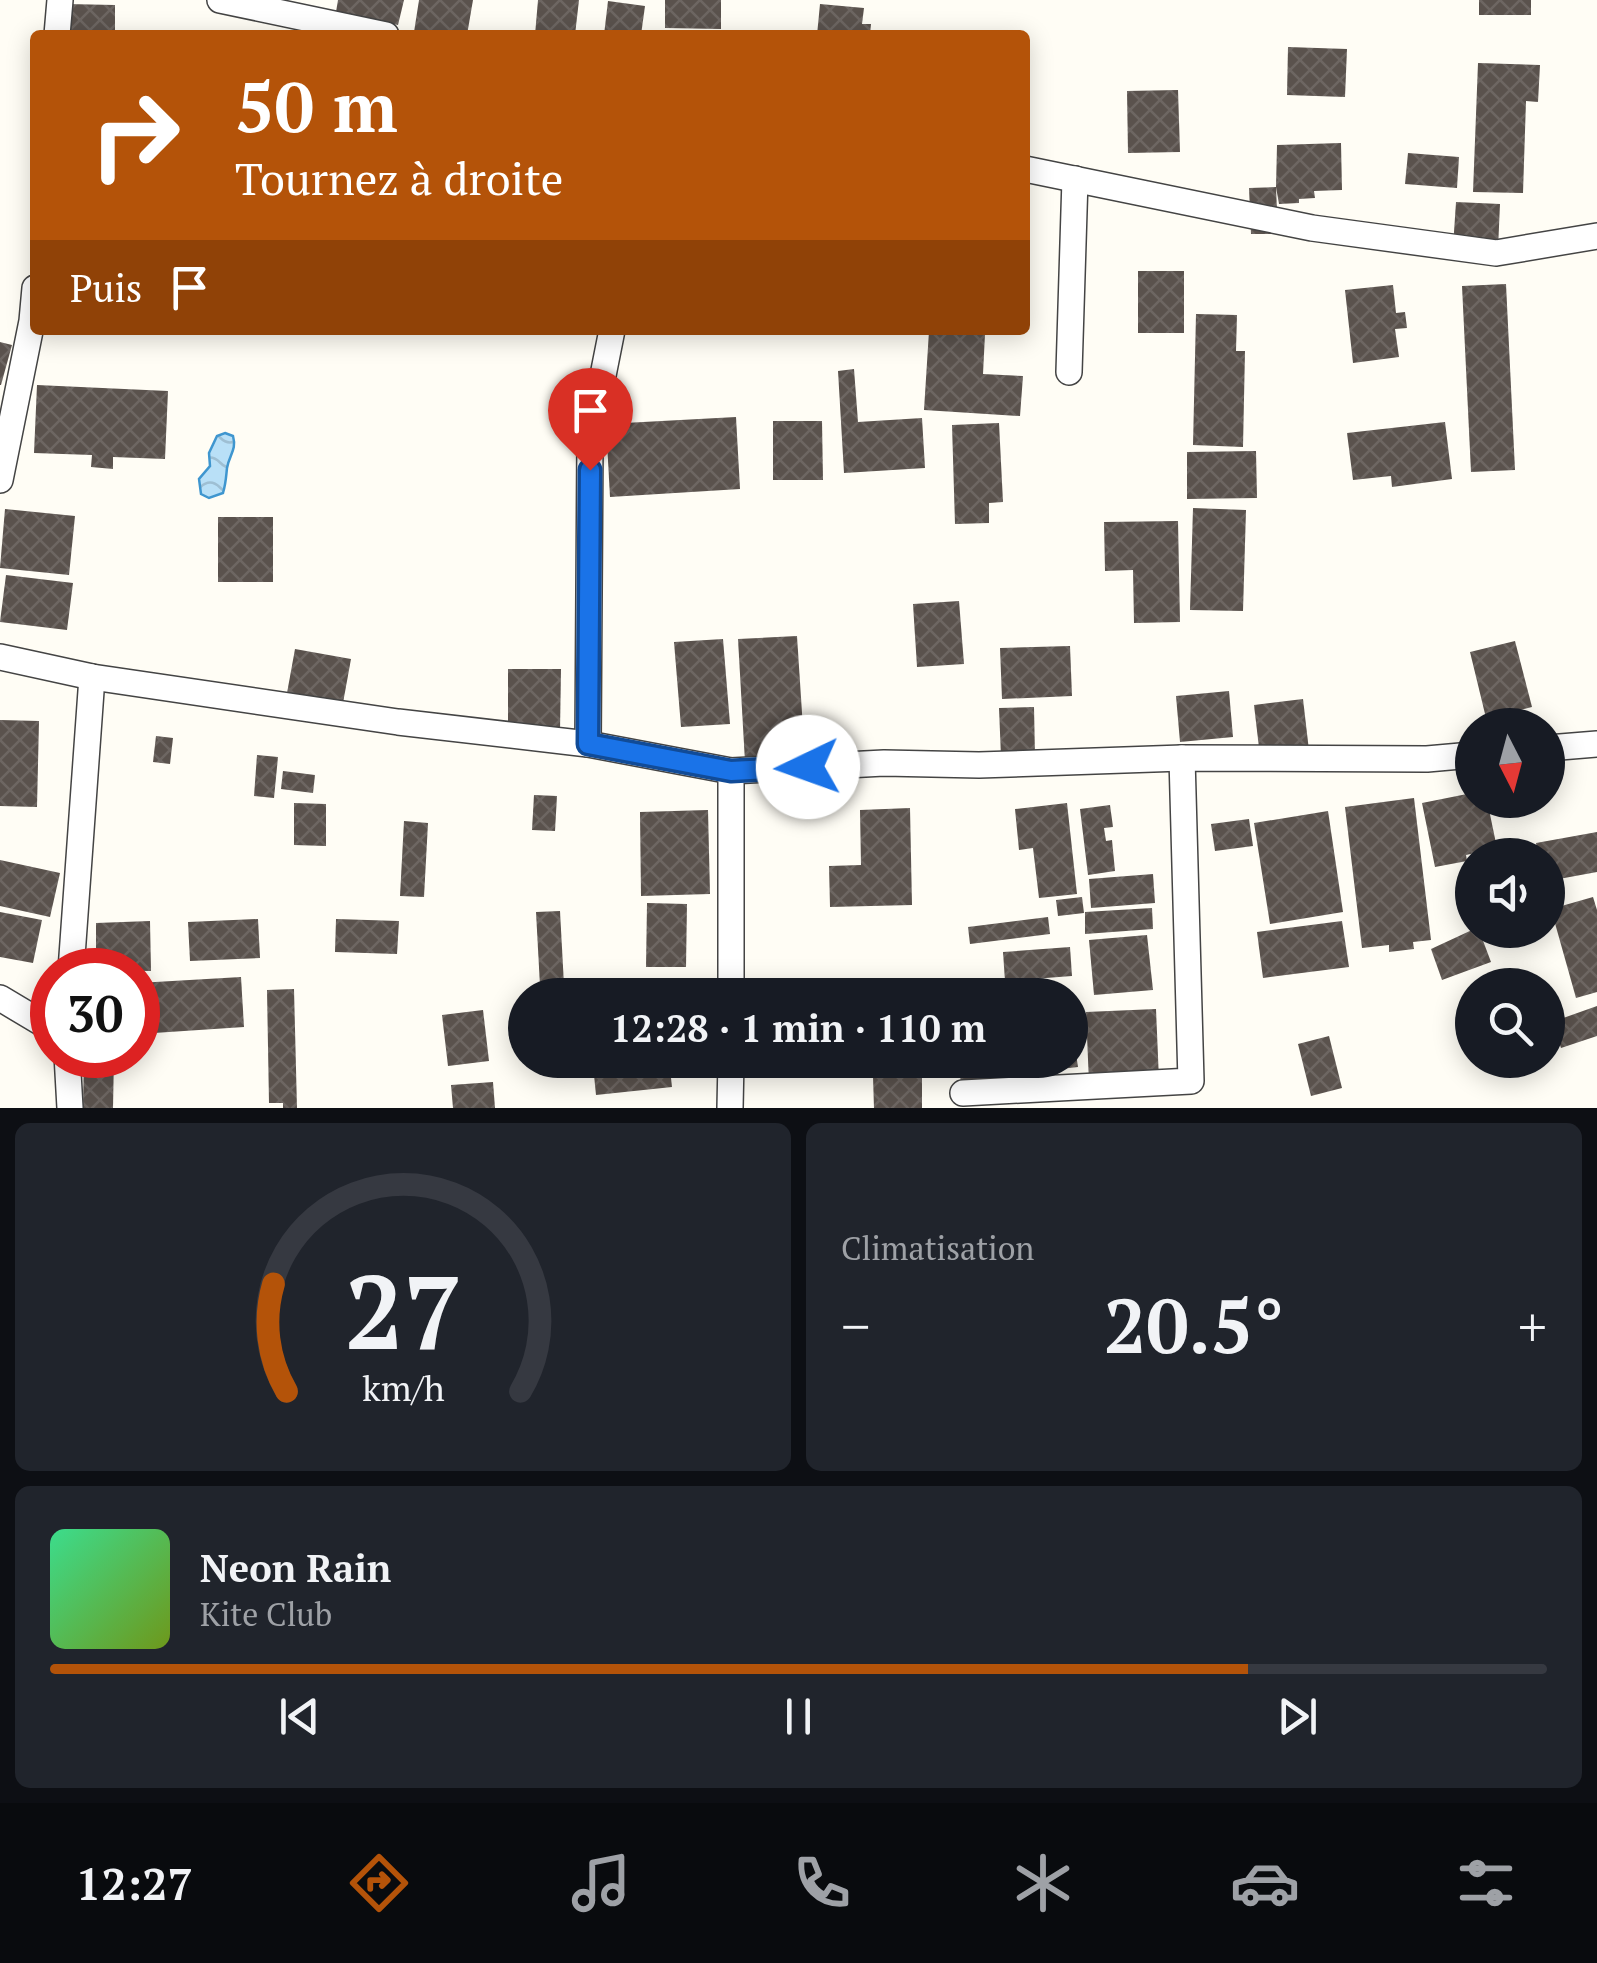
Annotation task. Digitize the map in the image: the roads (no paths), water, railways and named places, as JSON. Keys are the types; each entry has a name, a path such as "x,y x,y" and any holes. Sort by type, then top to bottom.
{"street":[{"path":"57,30 60,0"},
{"path":"220,0 362,30"},
{"path":"1030,170 1312,228 1496,254 1597,236"},
{"path":"1069,372 1075,179"},
{"path":"0,480 30,331"},
{"path":"588,744 590,440 611,335"},
{"path":"0,657 92,677 398,722 588,744 731,771 884,763 979,765 1182,758 1455,757"},
{"path":"74,948 92,677"},
{"path":"1565,747 1597,744"},
{"path":"1182,758 1192,1108"},
{"path":"731,771 731,978"},
{"path":"0,998 30,1016"},
{"path":"68,1078 70,1108"},
{"path":"730,1078 730,1108"},
{"path":"964,1093 1191,1081"}],"water":[{"path":"217,436 233,436 234,445 224,489 209,498 201,494 199,479 210,466 209,453"}]}
